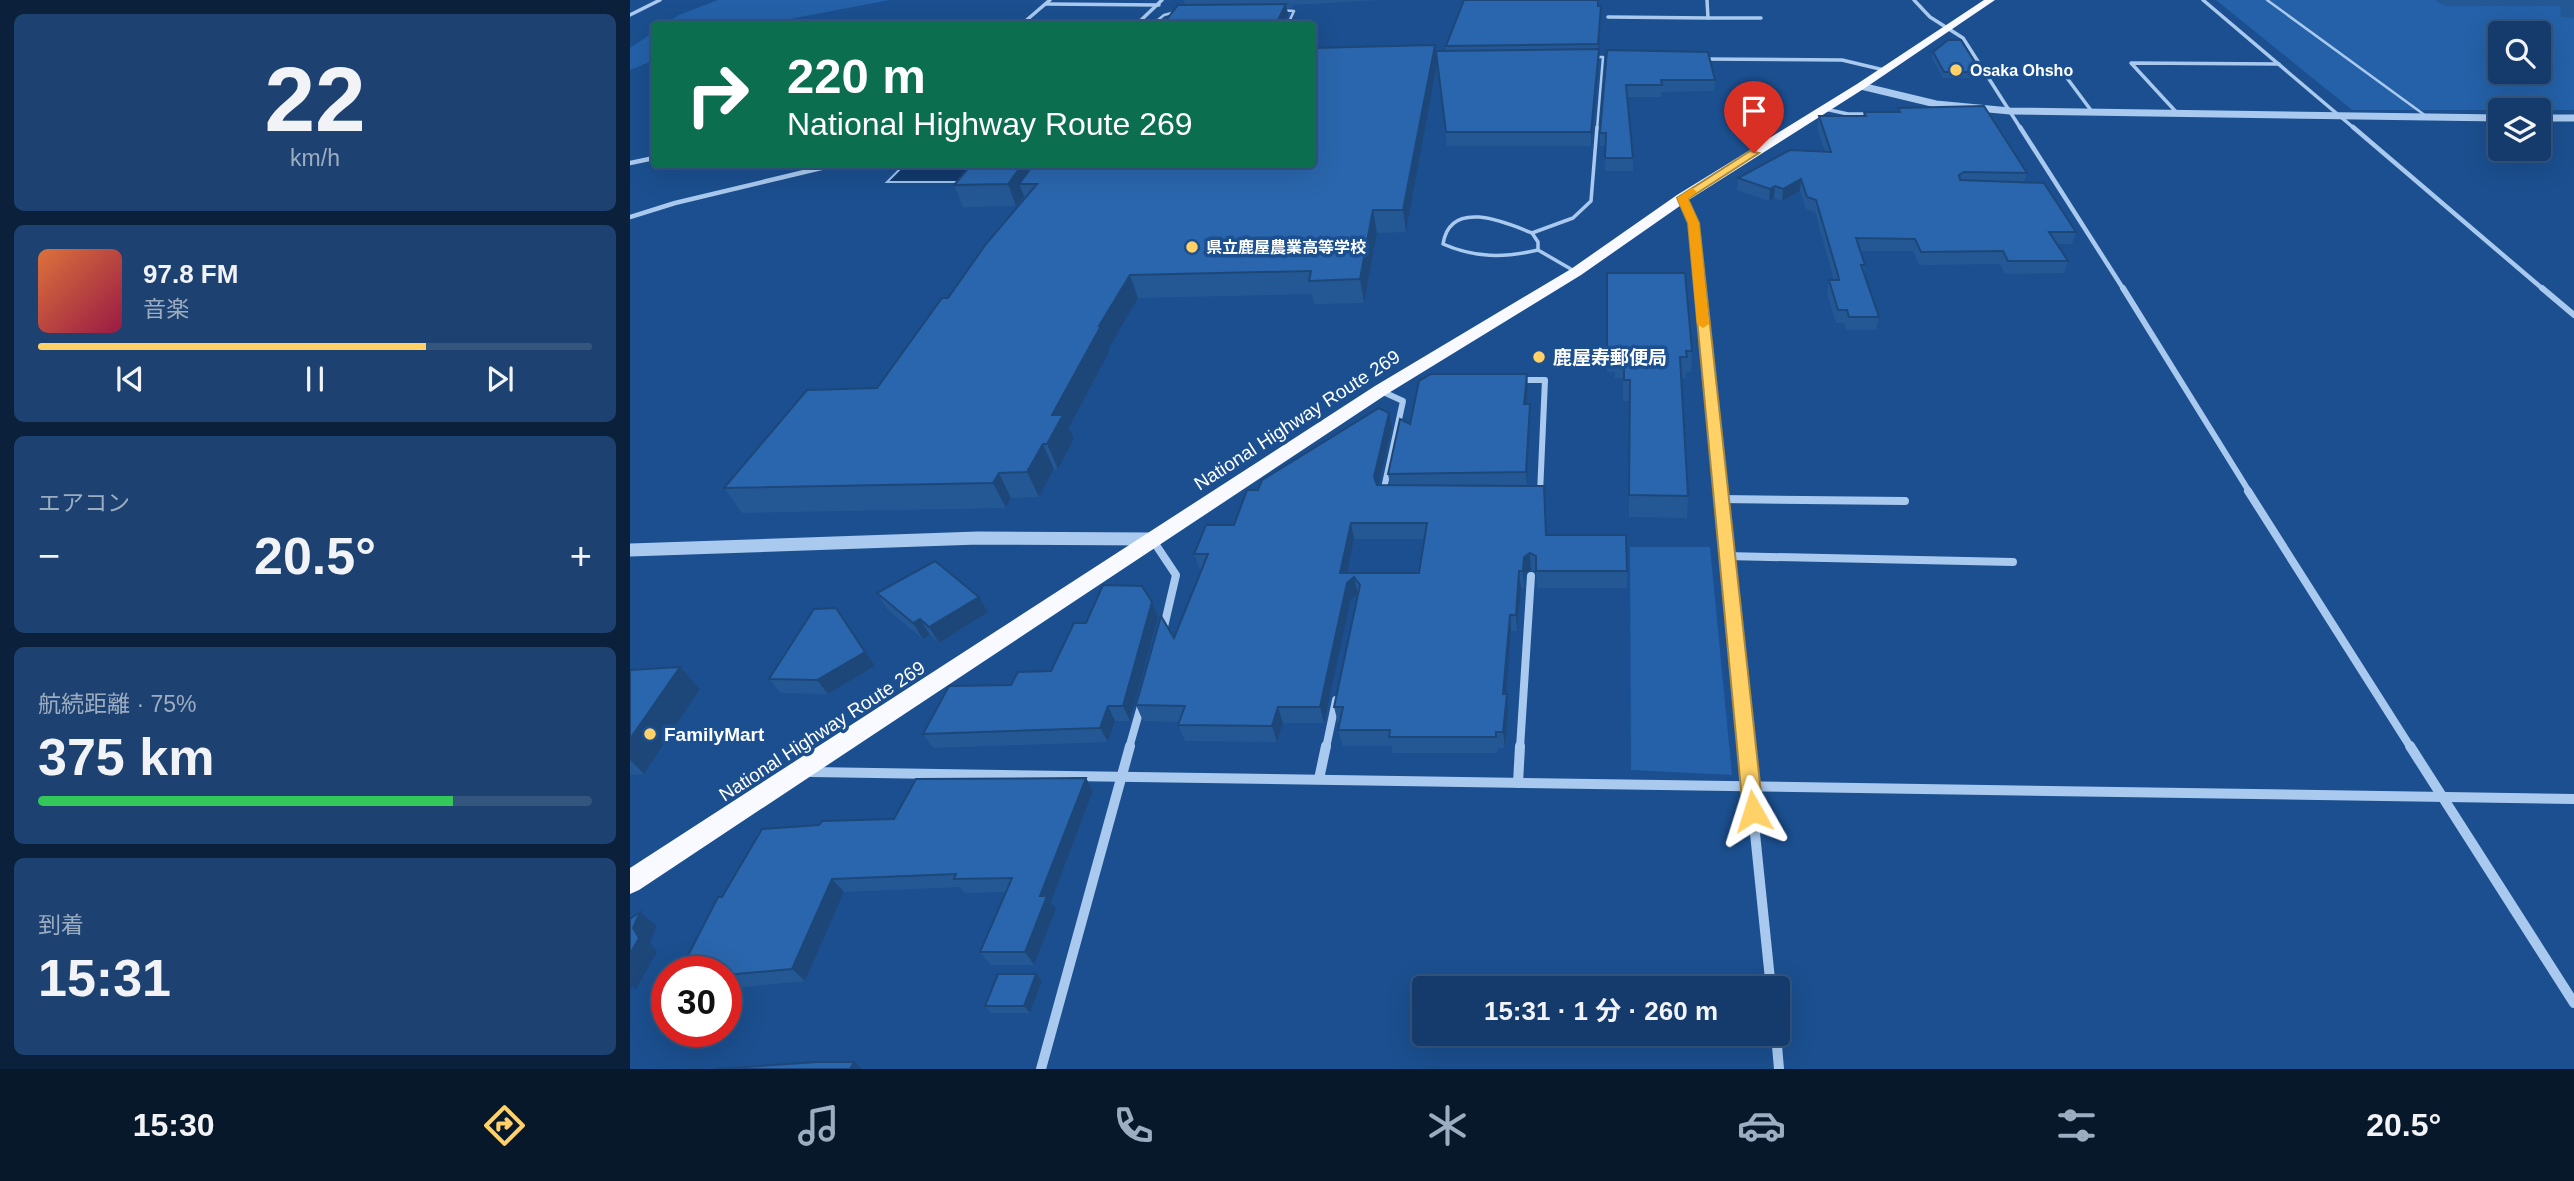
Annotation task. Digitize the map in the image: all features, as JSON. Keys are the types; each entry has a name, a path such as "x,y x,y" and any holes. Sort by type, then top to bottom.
{"highway":[{"name":"National Highway Route 269","path":"630,882 1381,390 1419,372 1576,272 1682,198 1861,86 1990,0"}],"street":[{"path":"630,15 660,0"},
{"path":"1141,21 1162,0"},
{"path":"1707,0 1708,18"},
{"path":"1914,0 1926,17 1948,27 1963,38 2061,190 2304,581 2574,1003"},
{"path":"2203,0 2574,315"},
{"path":"1026,21 1048,2 1159,5"},
{"path":"1608,18 1761,18"},
{"path":"1700,58 1842,60 1884,70"},
{"path":"2178,114 2131,63 2279,64"},
{"path":"2064,74 2093,113"},
{"path":"1861,86 1950,105 2010,111 2488,118"},
{"path":"1943,114 1950,105"},
{"path":"1825,109 1848,114 1885,115"},
{"path":"2551,118 2574,118"},
{"path":"630,163 651,159"},
{"path":"630,217 687,200 821,168"},
{"path":"2048,190 2061,190"},
{"path":"1682,198 1693,223 1770,976"},
{"path":"1508,380 1545,380 1540,493 1527,493"},
{"path":"1381,390 1403,401 1383,495 1396,495"},
{"path":"1720,499 1905,501"},
{"path":"630,550 978,538 1152,539 1176,575 1159,644"},
{"path":"1726,556 2012,562"},
{"path":"1518,783 1531,576"},
{"path":"1319,779 1338,690"},
{"path":"1041,1069 1144,697"},
{"path":"800,771 2574,799"},
{"path":"1777,1046 1779,1069"}],"lane":[{"path":"2267,0 2428,117"},
{"path":"1157,21 1169,13 1188,10"},
{"path":"1275,10 1294,11 1290,21"},
{"path":"1532,233 1571,220 1585,212 1591,201 1604,57 1590,57"},
{"path":"1538,250 1538,242 1532,233 1507,221 1479,216 1464,218 1448,225 1443,234 1443,244 1484,257 1510,258 1538,250 1576,272"}],"shaded area":[{"path":"718,0 890,0 779,21 670,21"},
{"path":"2216,0 2574,0 2574,110 2551,110 2551,98 2488,98 2488,110 2352,110"},
{"path":"651,34 651,61 630,70 630,48"},
{"path":"901,168 981,168 969,182 887,182"},
{"path":"1630,547 1710,547 1732,775 1631,770"}],"building":[{"path":"1464,0 1598,0 1598,6 1601,6 1598,44 1446,46"},
{"path":"1286,4 1278,21 1165,21 1178,5"},
{"path":"1948,40 1961,40 1981,72 1944,72 1933,52"},
{"path":"1435,45 1403,210 1373,210 1360,279 1309,281 1311,271 1130,275 1099,326 1052,415 1063,415 1027,472 999,473 993,483 724,488 807,390 877,388 942,298 948,298 986,244 1037,184 1019,184 1031,168 1316,168 1316,48"},
{"path":"1599,49 1591,132 1446,132 1436,51"},
{"path":"1607,50 1708,52 1715,80 1661,80 1662,85 1626,85 1633,158 1605,158 1606,133 1600,133"},
{"path":"1984,106 2027,173 1964,172 1959,175 1960,180 2044,183 2076,232 2049,232 2068,261 2008,261 2003,251 1921,252 1915,239 1856,238 1865,265 1861,265 1879,317 1849,317 1847,310 1838,310 1829,280 1839,280 1838,275 1816,200 1807,197 1801,179 1783,189 1775,186 1770,189 1738,178 1790,150 1831,152 1819,116 1866,116 1864,112 1900,112 1898,108"},
{"path":"969,168 1020,168 1008,184 954,185"},
{"path":"1607,273 1685,273 1692,351 1686,351 1687,357 1680,357 1688,496 1629,495 1630,380 1624,380 1624,357 1615,357 1615,351 1607,351"},
{"path":"1431,374 1527,374 1524,404 1530,404 1526,472 1388,474 1400,419 1410,424 1419,381"},
{"path":"1379,408 1389,413 1374,477 1377,485 1544,486 1546,535 1626,535 1627,571 1536,571 1536,556 1530,553 1524,557 1523,571 1519,571 1516,615 1510,615 1503,694 1507,694 1503,732 1496,732 1496,737 1389,737 1390,730 1338,730 1343,707 1334,707 1360,585 1354,577 1347,583 1320,707 1278,707 1272,726 1178,725 1185,706 1136,705 1161,616 1174,638 1208,554 1194,554 1206,525 1234,525 1247,490 1258,490 1262,480","holes":["1351,523 1427,523 1419,573 1340,573"]},
{"path":"935,561 979,597 929,627 920,619 913,623 877,593"},
{"path":"1103,585 1142,586 1152,602 1123,706 1108,706 1100,728 923,734 949,686 1011,685 1018,672 1051,671 1074,623 1086,623"},
{"path":"836,608 865,652 817,680 769,679 814,609"},
{"path":"680,667 630,739 630,670"},
{"path":"1086,778 1040,896 1047,896 1025,952 980,952 1012,878 954,879 956,874 832,879 792,969 742,974 742,956 688,956 718,897 722,897 762,829 819,825 822,821 894,819 916,779"},
{"path":"640,912 633,928 639,938 630,954 630,919"},
{"path":"998,974 1036,974 1024,1006 985,1006"},
{"path":"854,1062 850,1069 716,1069"}],"slow traffic":[{"path":"1692,192 1682,198 1693,223 1703,324"}],"place":[{"name":"Osaka Ohsho","path":"1956,70"},
{"name":"県立鹿屋農業高等学校","path":"1192,247"},
{"name":"鹿屋寿郵便局","path":"1539,357"},
{"name":"FamilyMart","path":"650,734"}],"route":[{"path":"1753,811 1693,223 1682,198 1754,153"}]}
